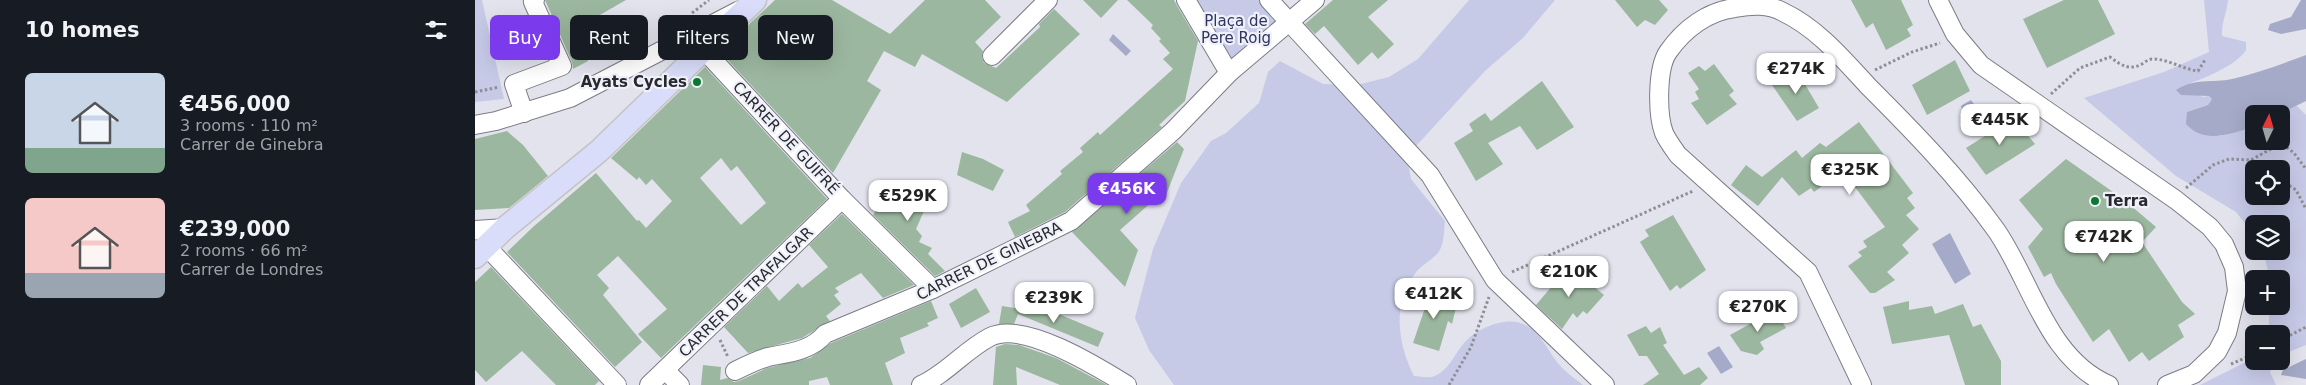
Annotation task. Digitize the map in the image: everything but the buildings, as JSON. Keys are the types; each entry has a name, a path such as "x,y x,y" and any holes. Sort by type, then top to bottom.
{"main road":[{"path":"739,15 752,3"},
{"path":"479,244 505,228 599,151 692,60"}],"street":[{"path":"524,113 514,84 562,66 533,2 535,0"},
{"path":"992,56 1048,0"},
{"path":"1186,0 1229,73"},
{"path":"1269,0 1368,105 1430,175 1495,280 1605,385"},
{"name":"CARRER DE GINEBRA","path":"735,370 767,357 781,356 817,343 825,334 933,290 1071,221 1173,131 1229,73 1315,0"},
{"path":"1938,0 1955,34 1981,64 2176,200 2210,227 2224,244 2234,267 2237,291 2227,333 2217,352 2194,374 2167,385"},
{"path":"475,125 524,113 570,98 752,3"},
{"path":"1862,385 1808,272 1678,155 1664,134 1659,114 1660,79 1667,53 1695,22 1727,9 1756,5 1783,12 1822,38 1938,156 1997,231 2039,310 2062,346 2081,370 2109,385"},
{"name":"CARRER DE GUIFRÉ","path":"713,60 842,199 933,290"},
{"name":"CARRER DE TRAFALGAR","path":"649,385 842,199"},
{"path":"479,244 617,385"},
{"path":"921,385 991,336 1010,333 1043,340 1093,364 1127,385"},
{"path":"665,370 680,385"}],"path":[{"path":"1861,78 1912,52 1943,42 1955,34"},
{"path":"2048,96 2080,68 2110,58 2120,65 2130,68 2137,67 2150,59 2169,62 2186,69 2199,71 2205,60"},
{"path":"475,92 514,84"},
{"path":"2191,182 2213,165 2229,159 2251,160 2277,145 2284,145 2294,153 2306,169"},
{"path":"1449,385 1471,347 1495,280 1710,184"},
{"path":"2290,186 2296,190 2306,209"},
{"path":"713,324 735,370"},
{"path":"2290,335 2306,327"}],"green space":[{"path":"475,0 482,0 490,36 490,60 495,60 504,99 475,102"},
{"name":"Plaça de Pere Roig","path":"1186,0 1272,0 1288,22 1229,73"},
{"path":"1469,0 1555,0 1523,38 1485,71 1416,146 1408,163 1411,179 1445,221 1443,239 1439,251 1416,272 1402,299 1400,325 1404,351 1414,376 1432,377 1448,366 1471,336 1494,324 1510,321 1518,322 1531,328 1560,365 1583,385 1174,385 1149,350 1135,318 1153,249 1181,183 1211,141 1226,133 1259,103 1268,72 1280,61 1323,84 1357,85 1389,77 1418,59"},
{"path":"2204,0 2228,0 2222,36 2246,42 2246,50 2226,67 2182,86 2203,97 2209,96 2212,99 2208,105 2187,112 2219,136 2245,129 2245,150 2290,150 2290,108 2296,105 2306,115 2306,345 2290,351 2290,325 2269,325 2269,315 2290,315 2290,270 2268,270 2265,260 2290,260 2290,215 2245,215 2245,224 2236,212 2176,176 2084,98 2164,72 2209,52"},
{"path":"2245,362 2245,370 2271,370 2276,385 2200,385"}],"shaded area":[{"path":"2301,0 2306,0 2306,29 2281,34 2268,30 2270,24 2291,17"},
{"path":"1113,34 1131,51 1126,56 1109,40"},
{"path":"2306,55 2306,101 2290,109 2290,105 2245,105 2245,129 2218,136 2201,134 2186,124 2187,112 2208,105 2212,99 2209,96 2181,95 2176,90 2196,82 2232,79"},
{"path":"1971,100 1982,116 1968,123 1961,106"},
{"path":"1950,233 1971,274 1955,284 1932,244"},
{"path":"1719,346 1733,367 1721,374 1707,353"},
{"path":"2306,359 2306,379 2281,375 2283,370 2290,370 2290,367"}],"place":[{"name":"Ayats Cycles","path":"697,82"},
{"name":"Terra","path":"2095,201"}]}
